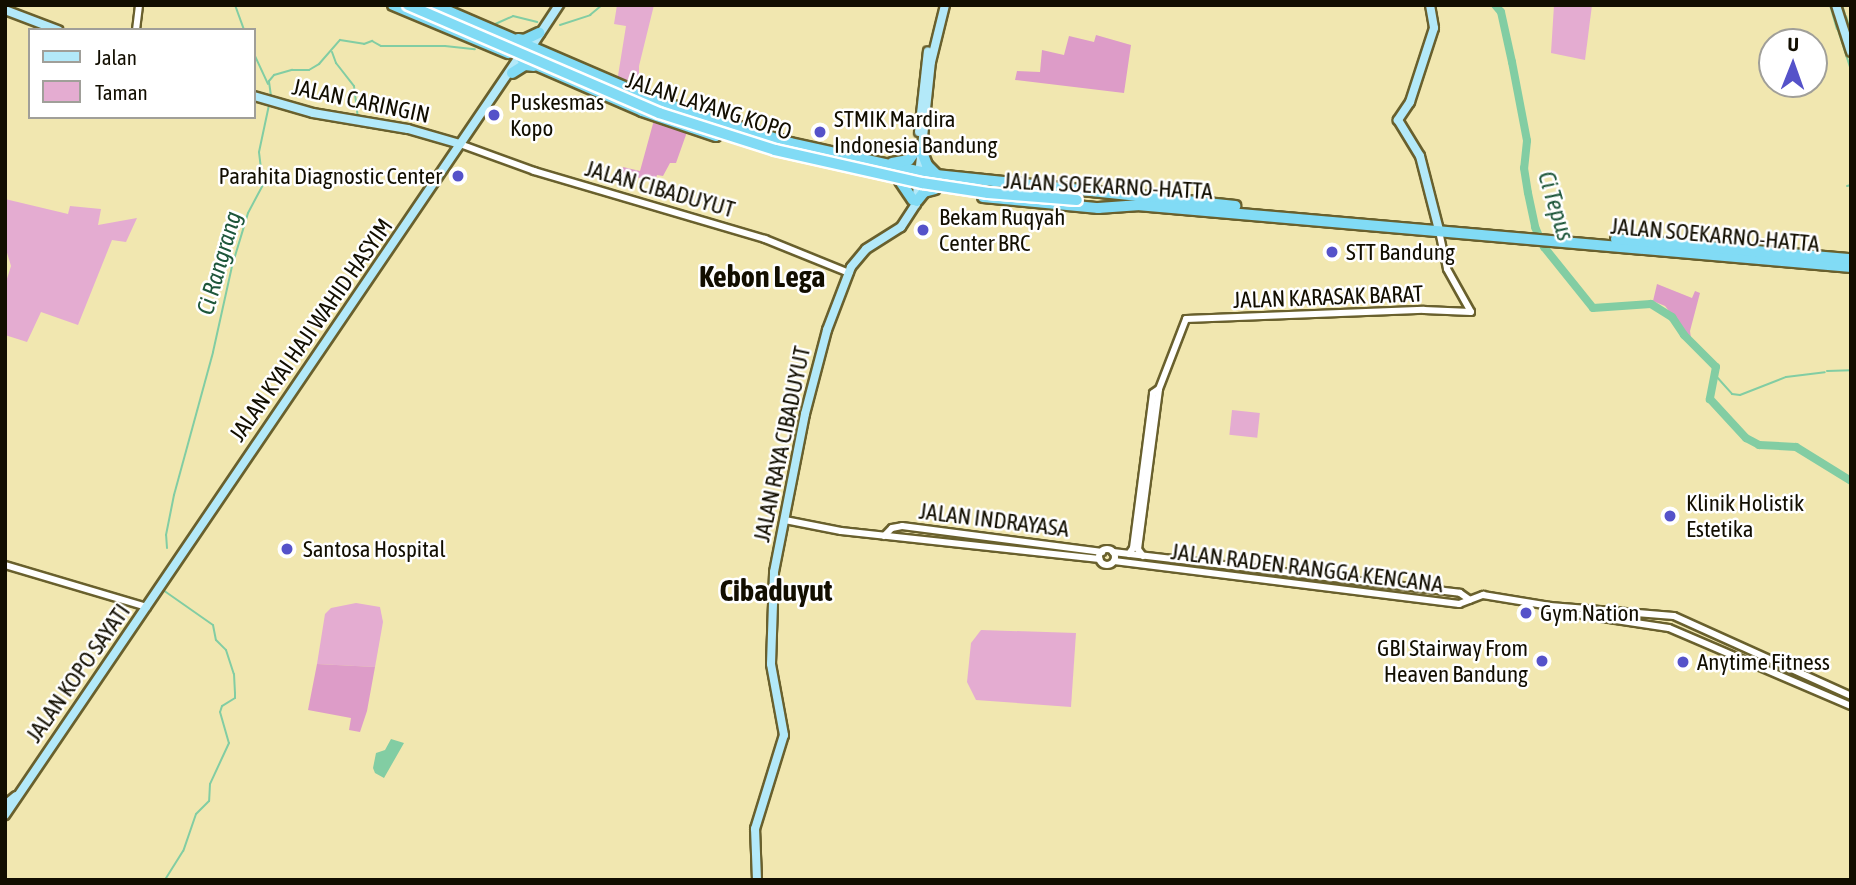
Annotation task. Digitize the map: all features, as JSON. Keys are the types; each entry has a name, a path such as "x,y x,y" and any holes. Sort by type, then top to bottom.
{"highway":[{"name":"JALAN SOEKARNO-HATTA","path":"393,5 681,126 839,169 976,196 1098,208 1135,201"},
{"name":"JALAN LAYANG KOPO","path":"408,5 659,113 775,150 922,183 999,194 1135,201"},
{"name":"JALAN LAYANG KOPO","path":"421,5 683,117 776,145 924,178 1076,197"},
{"name":"JALAN SOEKARNO-HATTA","path":"434,5 545,55 718,123 842,155 936,175 1135,201 1546,235 1851,267"},
{"path":"463,35 470,34 473,29 468,20"},
{"path":"507,37 524,40 541,32 541,48 545,55"},
{"path":"500,50 507,58 509,73 525,65 538,66"},
{"path":"579,85 577,75 586,72"},
{"path":"878,163 907,161 919,151 927,166 936,175"},
{"path":"839,169 848,163 842,155"},
{"path":"976,196 972,188 978,180"},
{"path":"900,181 915,201 924,192 935,189"},
{"name":"JALAN SOEKARNO-HATTA","path":"1639,245 1851,259"}],"main road":[{"name":"JALAN KYAI HAJI WAHID HASYIM","path":"147,607 273,416 509,73 559,5"},
{"name":"JALAN RAYA CIBADUYUT","path":"757,880 753,846 755,829 784,735 772,667 774,572 813,381 827,330 849,273 863,251 901,227 915,201 925,61 943,5"},
{"path":"1430,5 1434,28 1410,102 1398,120 1420,156 1438,227"},
{"path":"1836,5 1851,52"},
{"path":"5,10 53,28"},
{"name":"JALAN CARINGIN","path":"256,96 350,121 408,129 460,144"},
{"name":"JALAN KOPO SAYATI","path":"5,815 147,607"},
{"name":"JALAN KOPO SAYATI","path":"5,805 16,796"}],"street":[{"path":"136,28 139,5"},
{"name":"JALAN CIBADUYUT","path":"460,144 534,171 765,239 849,273"},
{"name":"JALAN KARASAK BARAT","path":"1146,460 1153,393 1159,389 1186,319 1424,310 1471,312 1447,269 1438,227"},
{"path":"1127,554 1133,550 1146,460"},
{"path":"1143,556 1138,549 1146,460"},
{"name":"JALAN INDRAYASA","path":"785,520 884,536 1101,555"},
{"name":"JALAN INDRAYASA","path":"884,536 892,528 902,526 1101,555"},
{"path":"1113,552 1114,561"},
{"name":"JALAN RADEN RANGGA KENCANA","path":"1113,552 1460,593 1470,600 1450,603 1114,561 1106,565 1101,555 1113,552"},
{"path":"1173,569 1174,559"},
{"path":"5,565 147,607"},
{"path":"1460,593 1550,606 1674,616 1851,696"},
{"path":"1470,600 1483,595"},
{"path":"1550,606 1556,611 1646,622 1669,628 1851,706"},
{"path":"1765,668 1769,660"}],"green space":[{"path":"617,5 654,5 639,66 639,91 617,82 626,26 614,24"},
{"path":"1554,5 1592,5 1585,60 1551,53"},
{"path":"5,199 68,214 70,206 101,209 98,225 137,218 126,242 112,240 78,325 41,312 27,342 5,335 5,285 11,266 5,246"},
{"path":"1232,410 1260,413 1257,438 1229,435"},
{"path":"356,603 380,607 383,622 375,667 317,664 325,614 331,608"},
{"path":"981,630 1076,633 1071,707 976,700 967,682 971,643"}],"shaded area":[{"path":"1096,35 1131,45 1124,93 1015,80 1017,71 1040,72 1042,50 1064,55 1069,36 1094,42"},
{"path":"654,120 687,132 676,163 670,163 663,176 657,175 655,182 621,173 623,167 640,171"},
{"path":"1657,284 1692,298 1695,291 1700,293 1690,331 1691,338 1665,306 1653,301"},
{"path":"317,664 375,667 360,732 349,730 351,718 308,710"},
{"path":"391,739 404,743 384,778 375,773 373,768 376,753 385,750"}],"waterway":[{"path":"235,5 243,28"},
{"name":"Ci Rangrang","path":"560,25 590,15 602,5"},
{"name":"Ci Tepus","path":"1495,5 1501,12 1512,62 1527,141 1524,168 1528,193 1535,227 1544,247 1593,308 1651,304 1672,317 1684,335 1716,367 1710,399 1746,438 1759,445 1796,447 1851,481"},
{"path":"1830,5 1837,29"},
{"path":"1842,5 1845,14"},
{"name":"Ci Rangrang","path":"493,25 513,16 537,22"},
{"path":"1846,16 1851,32"},
{"path":"1838,30 1851,70"},
{"name":"Ci Rangrang","path":"271,96 269,81 274,75 292,70 309,70 319,64 340,40 364,44 372,41 381,46 475,49"},
{"path":"332,52 336,63 354,86 358,119"},
{"path":"256,58 268,84"},
{"name":"Ci Rangrang","path":"167,548 166,535 174,495 213,352 232,266 248,213 263,185 259,152 269,105"},
{"path":"1847,186 1851,185"},
{"path":"1827,371 1851,370"},
{"path":"1716,376 1732,394 1740,395 1786,377 1825,372"},
{"name":"Ci Rangrang","path":"163,590 213,625 216,640 226,650 234,674 235,693 235,698 222,706 220,712 229,743 210,784 209,801 196,814 183,851 165,880"}],"place":[{"name":"Puskesmas Kopo","path":"494,115"},
{"name":"STMIK Mardira Indonesia Bandung","path":"820,132"},
{"name":"Parahita Diagnostic Center","path":"458,176"},
{"name":"Bekam Ruqyah Center BRC","path":"923,230"},
{"name":"STT Bandung","path":"1332,252"},
{"name":"Klinik Holistik Estetika","path":"1670,516"},
{"name":"Santosa Hospital","path":"287,549"},
{"name":"Gym Nation","path":"1526,613"},
{"name":"GBI Stairway From Heaven Bandung","path":"1542,661"},
{"name":"Anytime Fitness","path":"1683,662"}],"district":[{"name":"Kebon Lega","path":"762,276"},
{"name":"Cibaduyut","path":"776,590"}]}
